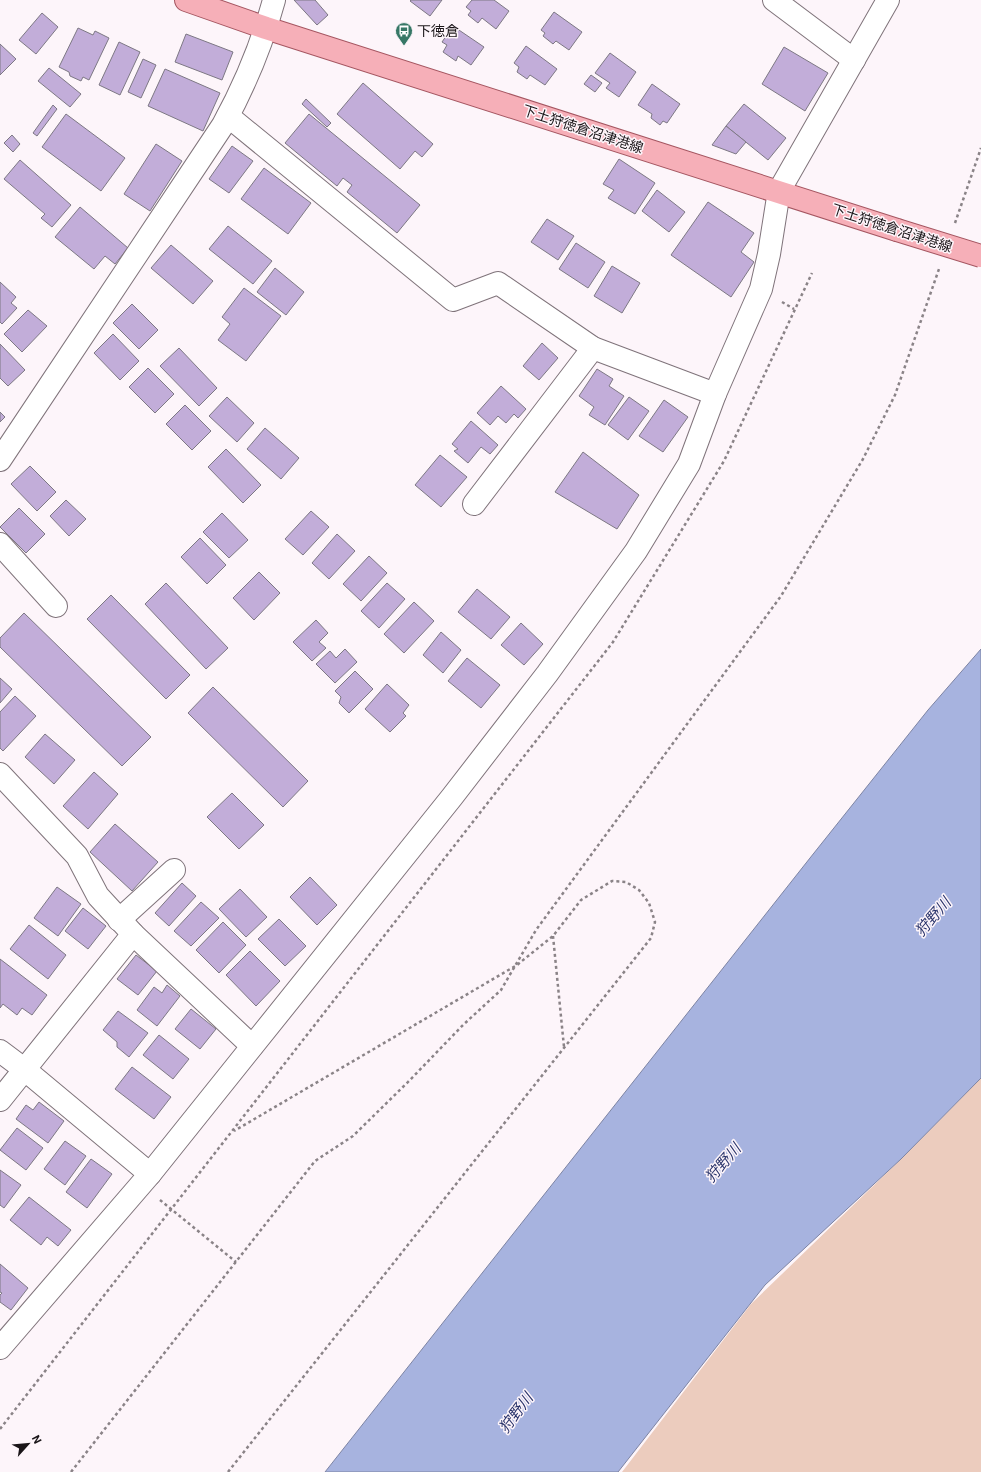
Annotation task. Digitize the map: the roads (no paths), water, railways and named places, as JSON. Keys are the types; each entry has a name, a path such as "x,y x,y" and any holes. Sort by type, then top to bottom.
{"main road":[{"name":"下土狩徳倉沼津港線","path":"186,0 266,28 981,256"}],"street":[{"path":"0,460 228,116 242,88 266,28 274,0"},
{"path":"774,0 854,60"},
{"path":"0,1348 150,1174 452,797 547,674 636,551 689,464 715,394 761,289 769,254 779,191 888,0"},
{"path":"228,116 453,300 498,283 593,348 715,394"},
{"path":"474,504 593,348"},
{"path":"0,544 56,606"},
{"path":"0,774 77,856 98,896 126,927 252,1046"},
{"path":"0,1100 126,927 174,870"},
{"path":"0,1051 24,1069 150,1174"}],"water":[{"name":"狩野川","path":"981,649 981,1078 901,1159 765,1285 618,1472 325,1472 810,858 928,710"}],"place":[{"name":"下徳倉","path":"404,46"}]}
